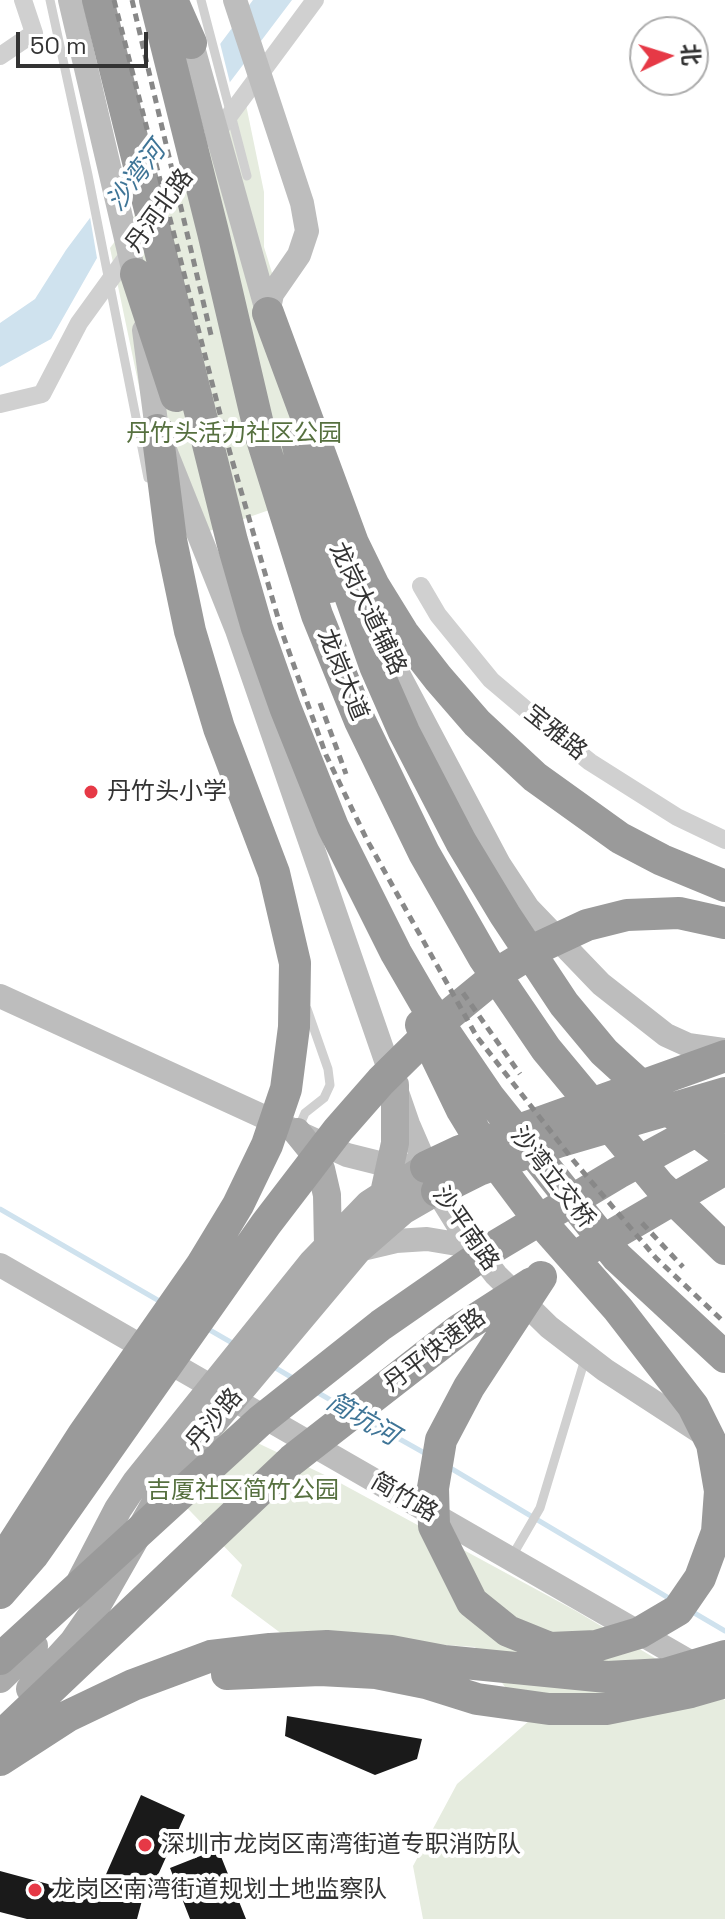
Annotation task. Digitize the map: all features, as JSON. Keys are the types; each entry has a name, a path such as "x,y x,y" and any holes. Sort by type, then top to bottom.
{"highway":[{"path":"98,0 163,310 257,628 307,767 365,895 396,953 417,1016 475,1104 487,1151 535,1215 618,1309 693,1406 712,1444 720,1491 717,1532 700,1578 678,1610 639,1633 596,1646 550,1648 508,1631 472,1602 434,1526 433,1488 441,1440 469,1387 541,1277"},
{"name":"龙岗大道","path":"155,0 260,433 317,615 360,721 424,853 484,958 546,1049 649,1173 725,1249"},
{"path":"172,0 191,43"},
{"path":"136,274 163,310"},
{"path":"268,313 360,721"},
{"path":"268,313 353,543 374,586 403,633 438,678 477,723 535,777 620,838 662,860 725,886"},
{"path":"0,1564 83,1435 201,1266 238,1205 267,1145 286,1089 294,1027 295,963 274,873 219,728 190,631 148,436"},
{"path":"337,559 375,666 404,732 461,842 505,915 564,1004 604,1052 661,1104 725,1153"},
{"path":"0,1593 33,1555 266,1224 338,1130 381,1081 445,1018 506,968 542,946 587,925 627,915 679,913 725,923"},
{"path":"450,1177 460,1151 725,1053"},
{"path":"450,1177 725,1093"},
{"name":"沙湾立交桥","path":"475,1104 617,1257 725,1357"},
{"name":"丹平快速路","path":"0,1659 260,1421 381,1325 489,1250 618,1173 725,1115"},
{"name":"丹平快速路","path":"0,1737 292,1460 459,1330 541,1277 725,1169"},
{"path":"0,1760 68,1716 133,1685 211,1656 327,1646 391,1651 472,1665 607,1677 665,1674 725,1656"},
{"path":"133,1685 249,1672 320,1670 376,1673 426,1683 477,1699 549,1709 606,1709 725,1682"}],"main road":[{"path":"70,0 136,274 148,436 237,630 395,1085 450,1177 471,1177 463,1195 460,1214 463,1233"},
{"name":"龙岗大道辅路","path":"181,0 337,559 499,864 528,908 601,984 666,1035 688,1045 725,1053"},
{"path":"235,0 302,203 307,231 299,255 272,294 268,313"},
{"path":"245,234 262,253 282,259 299,255"},
{"name":"沙平南路","path":"0,996 347,1155 450,1177 463,1233 520,1301 586,1356 725,1448"},
{"path":"322,1265 327,1195 321,1169 297,1132 337,1122 363,1099 374,1064 375,1038 369,1010"},
{"path":"384,1193 396,1131 395,1085"},
{"name":"丹沙路","path":"0,1679 23,1659 58,1615 88,1567 118,1509 165,1462 322,1265 384,1193 450,1177"},
{"name":"丹沙路","path":"322,1265 358,1250 398,1215 450,1177"},
{"path":"358,1250 396,1241 427,1239 457,1244 481,1256"},
{"name":"简竹路","path":"0,1265 514,1553 725,1682"},
{"name":"丹沙路","path":"0,1717 46,1673 91,1616 165,1462"}],"street":[{"path":"0,56 34,33 23,0"},
{"name":"丹河北路","path":"0,404 42,394 79,323 315,0"},
{"name":"宝雅路","path":"421,586 438,615 491,680 537,719 590,762 677,817 725,840"}],"lane":[{"path":"50,0 148,436 150,486"},
{"path":"201,0 247,176"},
{"path":"34,33 55,24"},
{"path":"157,516 191,664 233,797"},
{"path":"270,907 320,1045 330,1085 324,1098 305,1113 297,1132"},
{"path":"514,1553 540,1508 586,1356"}],"green space":[{"name":"丹竹头活力社区公园","path":"244,95 264,192 264,247 338,486 172,544 106,229 173,185 208,148"},
{"name":"吉厦社区简竹公园","path":"222,1426 331,1478 576,1611 725,1700 725,1919 423,1919 413,1866 457,1784 530,1720 475,1647 282,1634 231,1596 242,1565 167,1487"}],"water":[{"name":"沙湾河","path":"253,0 292,0 97,258 51,339 0,367 0,323 35,299 66,250"}],"pier":[{"path":"219,39 231,87 98,264 89,211"}],"building":[{"path":"287,1716 422,1739 417,1759 375,1775 285,1736"},
{"path":"141,1795 185,1815 149,1895 144,1893 137,1919 27,1919 0,1912 0,1871 96,1897"},
{"path":"218,1849 246,1919 190,1919 170,1868"}],"waterway":[{"name":"简坑河","path":"0,1209 161,1302"},
{"name":"简坑河","path":"208,1329 234,1344"},
{"name":"简坑河","path":"274,1367 296,1380"},
{"name":"简坑河","path":"315,1391 341,1406"},
{"name":"简坑河","path":"364,1419 428,1455"},
{"name":"简坑河","path":"447,1466 672,1600"},
{"name":"简坑河","path":"691,1611 725,1631"}],"railway":[{"path":"114,0 230,453 283,635 326,755 367,840 477,1037 573,1160 656,1258 725,1323"},
{"path":"132,0 212,339"},
{"path":"320,703 346,774"},
{"path":"463,993 520,1074"},
{"path":"642,1223 683,1267"}],"place":[{"name":"丹竹头小学","path":"91,792"},
{"name":"深圳市龙岗区南湾街道专职消防队","path":"145,1845"},
{"name":"龙岗区南湾街道规划土地监察队","path":"35,1890"}]}
